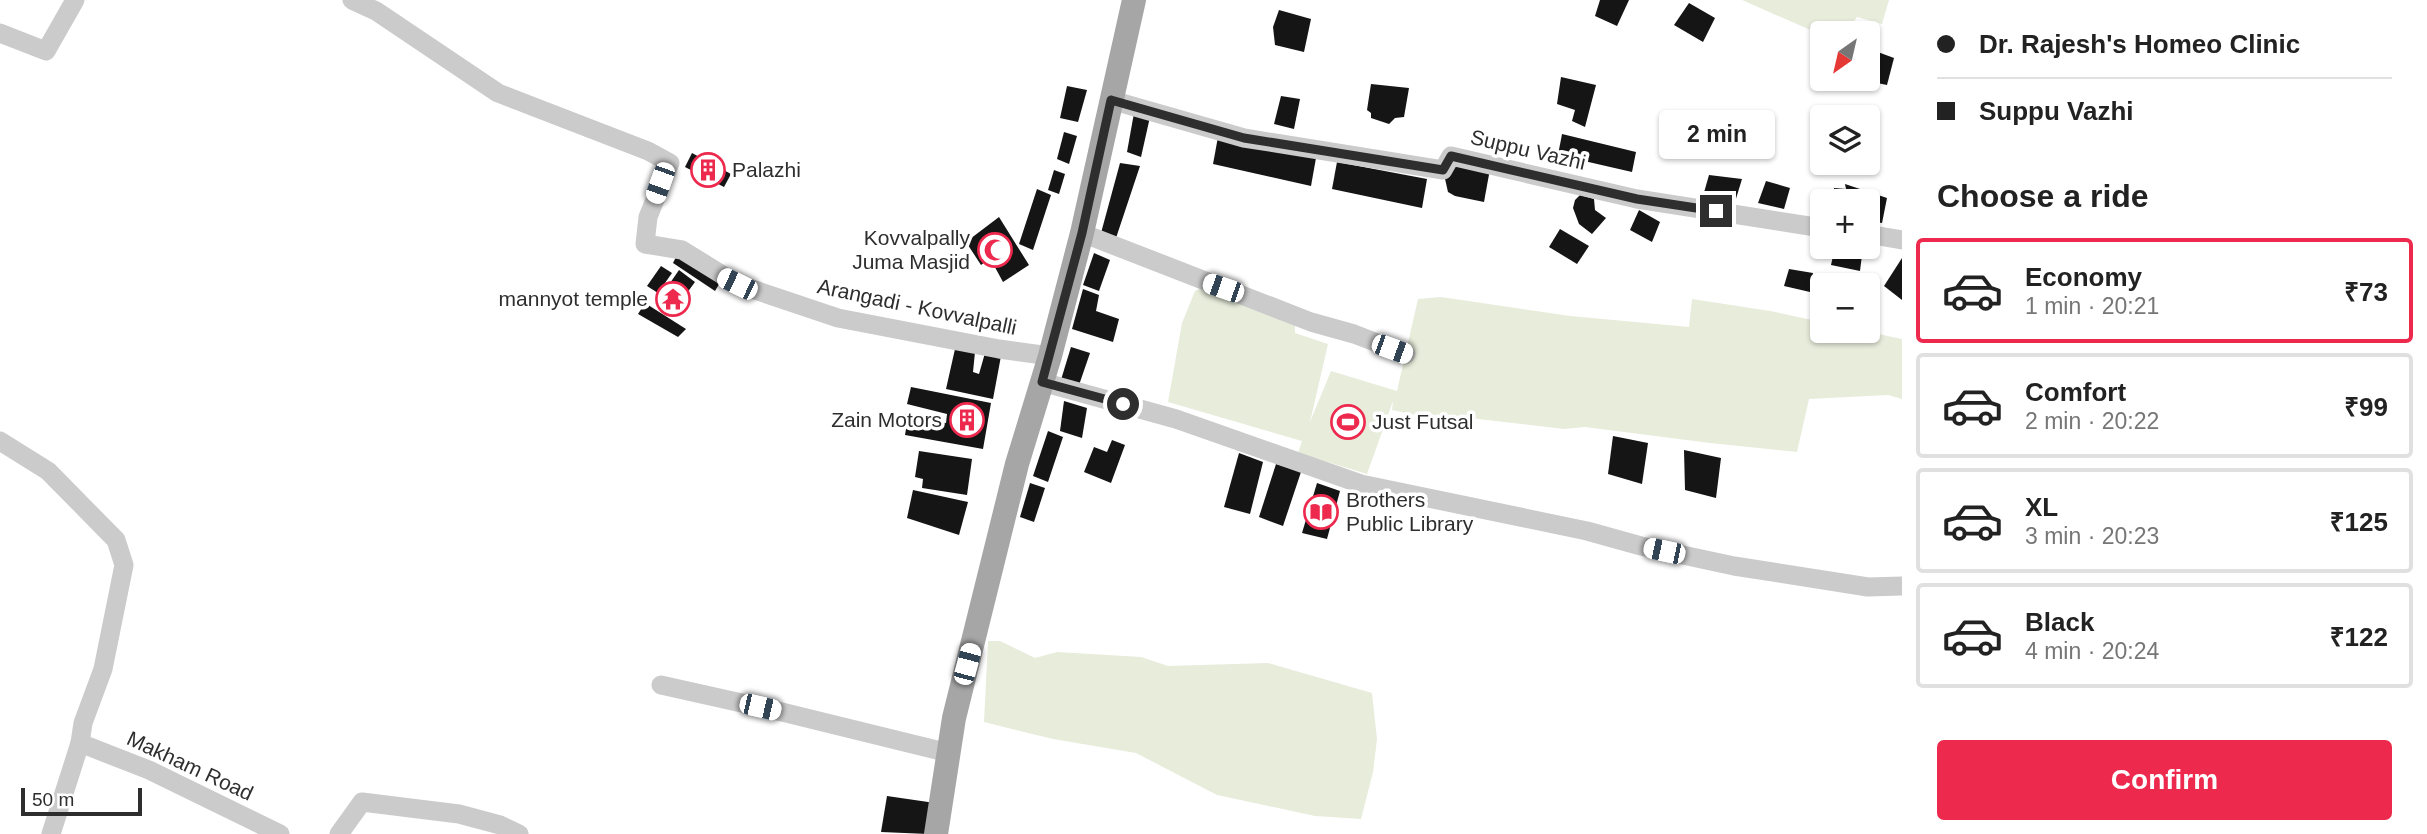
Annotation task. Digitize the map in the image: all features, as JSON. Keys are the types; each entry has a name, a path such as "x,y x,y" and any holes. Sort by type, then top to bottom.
{"main road":[{"path":"936,834 954,718 1017,464 1050,356 1082,233 1134,0"}],"street":[{"path":"0,33 46,51 75,0"},
{"name":"Arangadi - Kovvalpalli","path":"352,0 376,11 498,93 648,151 670,163 648,217 645,244 682,250 737,284 838,318 999,349 1050,356"},
{"name":"Suppu Vazhi","path":"1111,100 1244,138 1443,170 1451,156 1637,199 1810,226"},
{"path":"1082,233 1311,322 1354,334 1406,354"},
{"path":"1880,236 1902,240"},
{"path":"1042,382 1177,419 1361,484 1587,531 1734,566 1868,587 1902,586"},
{"path":"0,441 48,471 116,540 124,565 103,669 83,723 80,743 51,834"},
{"path":"660,685 793,714 948,753"},
{"name":"Makham Road","path":"80,743 149,770 279,834"},
{"path":"339,834 362,802 459,814 499,825 519,834"}],"green space":[{"path":"1742,0 1889,0 1882,24 1880,21 1857,17 1854,21 1810,21 1810,30"},
{"path":"1206,286 1295,321 1295,333 1328,344 1310,422 1331,371 1397,391 1418,299 1441,297 1570,316 1689,327 1692,299 1810,319 1810,343 1880,343 1880,334 1902,339 1902,399 1888,395 1809,399 1797,452 1585,427 1564,429 1452,416 1420,416 1392,410 1393,401 1367,474 1298,453 1302,441 1168,402 1182,323 1195,291"},
{"path":"988,641 1000,641 1035,658 1057,652 1141,657 1168,666 1268,663 1372,693 1377,739 1373,772 1361,819 1315,816 1217,795 1136,753 1053,739 984,722"}],"building":[{"path":"1600,0 1629,0 1617,26 1595,16"},
{"path":"1689,3 1715,18 1703,42 1674,25"},
{"path":"1279,10 1311,19 1304,52 1275,45 1273,27"},
{"path":"1880,53 1894,58 1887,85 1880,84"},
{"path":"1561,77 1596,85 1585,127 1572,121 1575,110 1557,104"},
{"path":"1371,84 1409,88 1404,117 1395,118 1389,124 1371,118 1371,113 1367,110"},
{"path":"1067,86 1087,90 1078,122 1060,118"},
{"path":"1281,96 1300,99 1294,129 1274,124"},
{"path":"1134,113 1150,117 1141,157 1127,152"},
{"path":"1064,132 1077,136 1069,164 1057,159"},
{"path":"1562,134 1636,152 1632,172 1558,155"},
{"path":"1218,137 1316,158 1311,186 1213,164"},
{"name":"Palazhi","path":"692,153 731,174 724,187 685,167"},
{"path":"1451,156 1490,169 1484,202 1448,192 1443,170"},
{"path":"1337,162 1427,179 1422,208 1332,189"},
{"path":"1120,163 1140,166 1116,238 1101,233"},
{"path":"1054,170 1065,174 1059,194 1048,190"},
{"path":"1709,175 1742,179 1735,202 1703,196"},
{"path":"1766,181 1790,188 1784,209 1758,203"},
{"path":"1845,184 1860,189 1846,189"},
{"path":"1037,189 1051,195 1033,250 1019,244"},
{"path":"1580,195 1594,199 1595,210 1606,218 1592,234 1579,224 1573,208"},
{"path":"1880,196 1887,198 1880,223"},
{"path":"1639,210 1660,222 1652,242 1630,230"},
{"name":"Kovvalpally Juma Masjid","path":"999,217 1029,265 1003,282 990,258 981,265 966,242"},
{"path":"1560,229 1589,246 1577,264 1549,247"},
{"path":"678,253 721,281 715,291 673,263"},
{"path":"1094,253 1110,260 1099,291 1083,285"},
{"path":"1902,258 1902,300 1884,286"},
{"path":"1832,259 1862,259 1860,271 1831,265"},
{"path":"661,266 672,273 658,293 647,286"},
{"path":"1789,269 1813,273 1810,273 1810,292 1784,286"},
{"path":"679,270 695,282 684,297 668,286"},
{"path":"1083,289 1099,295 1096,311 1119,319 1113,342 1072,329"},
{"path":"645,303 686,329 678,337 638,314"},
{"path":"1071,347 1090,353 1078,388 1060,383"},
{"path":"955,349 975,352 973,372 979,374 985,353 1001,356 993,399 946,389"},
{"name":"Zain Motors","path":"911,387 991,403 983,449 905,435 908,417 946,423 947,414 907,404"},
{"path":"1064,401 1087,408 1082,438 1060,431"},
{"path":"1048,431 1063,437 1048,482 1033,476"},
{"path":"1613,436 1648,443 1642,484 1608,474"},
{"path":"1112,440 1125,445 1111,483 1084,472 1094,447 1107,452"},
{"path":"1684,450 1721,458 1716,498 1685,490"},
{"path":"919,451 972,459 967,495 922,488 923,479 915,477"},
{"path":"1239,453 1263,462 1250,514 1224,507"},
{"path":"1276,464 1301,472 1283,526 1259,517"},
{"path":"1030,483 1045,488 1034,522 1020,517"},
{"name":"Brothers Public Library","path":"1317,483 1340,491 1327,539 1302,533"},
{"path":"913,490 968,502 959,535 907,518"},
{"path":"887,796 935,803 928,834 881,832"}],"place":[{"name":"Palazhi","path":"708,170"},
{"name":"Kovvalpally Juma Masjid","path":"995,250"},
{"name":"mannyot temple","path":"673,299"},
{"name":"Zain Motors","path":"967,420"},
{"name":"Just Futsal","path":"1348,422"},
{"name":"Brothers Public Library","path":"1321,512"}],"route":[{"path":"1123,404 1042,382 1082,233 1111,100 1244,138 1443,170 1451,156 1637,199 1716,211"}]}
